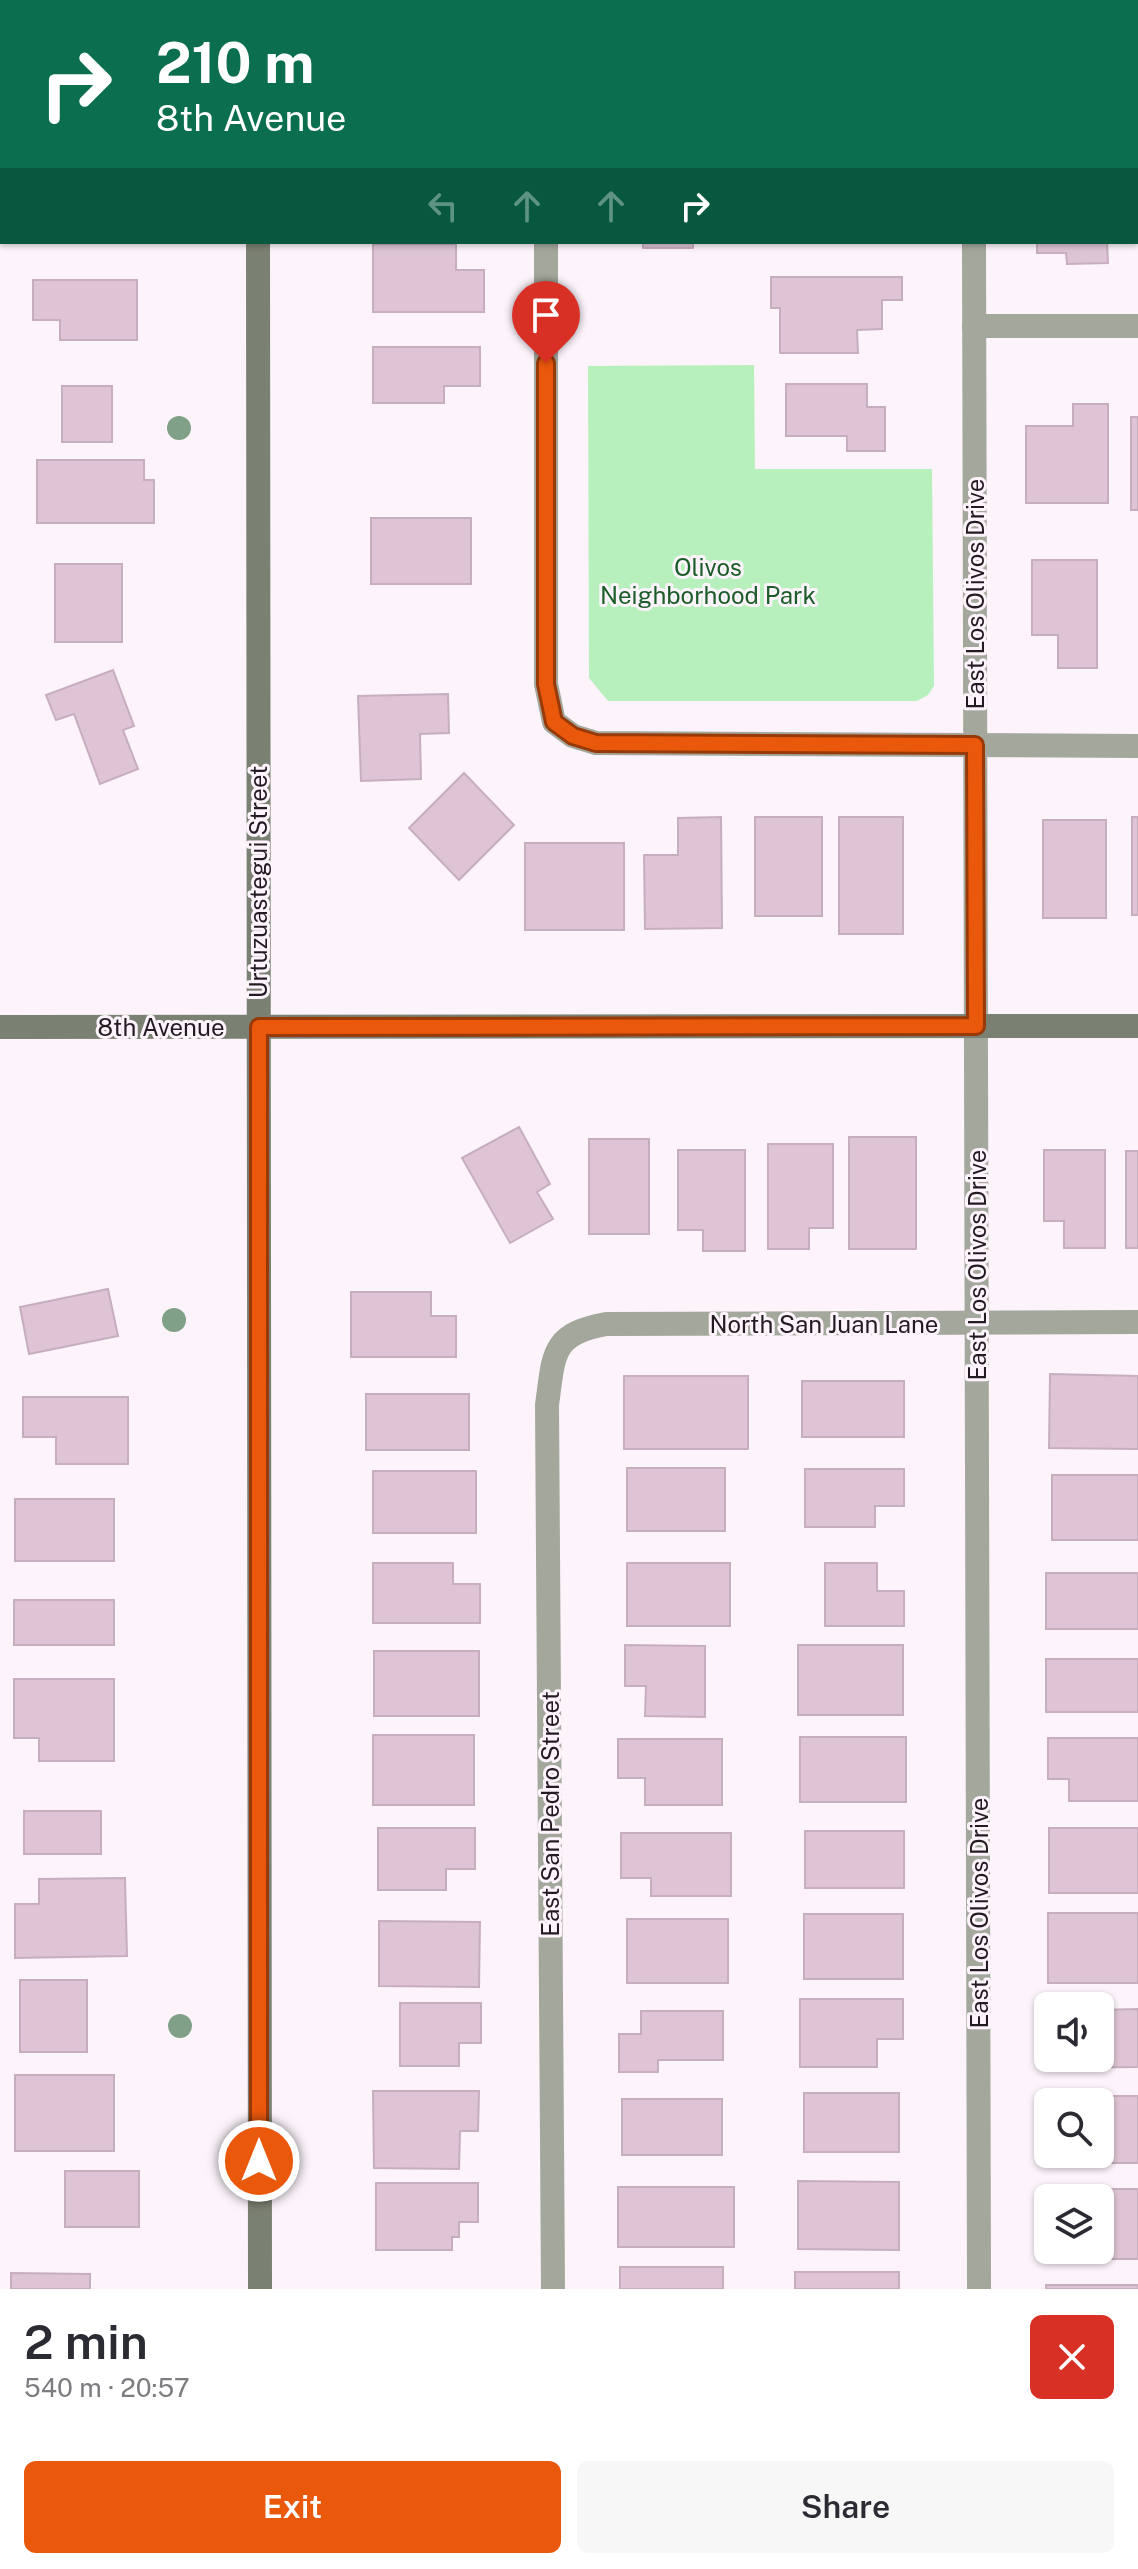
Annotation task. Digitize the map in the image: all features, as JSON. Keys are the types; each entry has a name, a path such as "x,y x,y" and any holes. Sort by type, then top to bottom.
{"main road":[{"name":"Urtuzuastegui Street","path":"258,244 260,2289"},
{"name":"8th Avenue","path":"0,1027 1138,1026"}],"street":[{"path":"546,244 546,684 554,722 573,736 596,743 1138,746"},
{"name":"East Los Olivos Drive","path":"974,244 979,2289"},
{"path":"974,326 1138,326"},
{"name":"North San Juan Lane","path":"564,1341 579,1329 606,1324 1138,1322"},
{"name":"East San Pedro Street","path":"553,2289 547,1405 554,1356 564,1341"}],"green space":[{"name":"Olivos Neighborhood Park","path":"754,365 755,469 932,469 934,686 928,695 917,701 608,701 589,678 588,366"}],"building":[{"path":"373,244 456,244 456,270 484,270 484,312 373,312"},
{"path":"643,244 693,244 693,248 643,248"},
{"path":"1037,244 1107,244 1108,263 1067,264 1066,253 1037,253"},
{"path":"771,277 902,277 902,300 882,300 882,329 857,330 858,353 780,353 780,308 771,308"},
{"path":"33,280 137,280 137,340 60,340 60,320 33,320"},
{"path":"373,347 480,347 480,386 444,386 444,403 373,403"},
{"path":"786,384 867,384 867,407 885,407 885,451 847,451 847,436 786,436"},
{"path":"62,386 112,386 112,442 62,442"},
{"path":"1073,404 1108,404 1108,503 1026,503 1026,426 1073,426"},
{"path":"1131,417 1138,417 1138,510 1131,510"},
{"path":"37,460 144,460 144,480 154,480 154,523 37,523"},
{"path":"371,518 471,518 471,584 371,584"},
{"path":"1032,560 1097,560 1097,668 1058,668 1058,635 1032,635"},
{"path":"55,564 122,564 122,642 55,642"},
{"path":"113,670 134,726 123,730 138,769 100,784 74,714 56,720 46,695"},
{"path":"448,694 449,733 420,734 421,779 361,781 358,696"},
{"path":"464,773 514,825 459,880 409,828"},
{"path":"721,817 722,928 645,929 644,855 678,855 678,818"},
{"path":"755,817 822,817 822,916 755,916"},
{"path":"839,817 903,817 903,934 839,934"},
{"path":"1132,817 1138,817 1138,915 1132,915"},
{"path":"1043,820 1106,820 1106,918 1043,918"},
{"path":"525,843 624,843 624,930 525,930"},
{"path":"519,1127 550,1184 537,1192 553,1219 510,1243 462,1158"},
{"path":"849,1137 916,1137 916,1249 849,1249"},
{"path":"589,1139 649,1139 649,1234 589,1234"},
{"path":"768,1144 833,1144 833,1228 809,1228 809,1249 768,1249"},
{"path":"678,1150 745,1150 745,1251 703,1251 703,1230 678,1230"},
{"path":"1044,1150 1105,1150 1105,1248 1064,1248 1064,1221 1044,1221"},
{"path":"1126,1151 1138,1151 1138,1248 1126,1248"},
{"path":"108,1289 118,1336 29,1354 20,1307"},
{"path":"351,1292 431,1292 431,1316 456,1316 456,1357 351,1357"},
{"path":"1050,1374 1138,1376 1138,1449 1049,1448"},
{"path":"624,1376 748,1376 748,1449 624,1449"},
{"path":"802,1381 904,1381 904,1437 802,1437"},
{"path":"366,1394 469,1394 469,1450 366,1450"},
{"path":"23,1397 128,1397 128,1464 56,1464 56,1437 23,1437"},
{"path":"627,1468 725,1468 725,1531 627,1531"},
{"path":"805,1469 904,1469 904,1506 875,1506 875,1527 805,1527"},
{"path":"373,1471 476,1471 476,1533 373,1533"},
{"path":"1052,1475 1138,1475 1138,1540 1052,1540"},
{"path":"15,1499 114,1499 114,1561 15,1561"},
{"path":"373,1563 453,1563 453,1584 480,1584 480,1623 373,1623"},
{"path":"627,1563 730,1563 730,1626 627,1626"},
{"path":"825,1563 877,1563 877,1591 904,1591 904,1626 825,1626"},
{"path":"1046,1573 1138,1573 1138,1629 1046,1629"},
{"path":"14,1600 114,1600 114,1645 14,1645"},
{"path":"625,1645 705,1646 705,1717 645,1716 646,1686 625,1686"},
{"path":"798,1645 903,1645 903,1715 798,1715"},
{"path":"374,1651 479,1651 479,1716 374,1716"},
{"path":"1046,1659 1138,1659 1138,1712 1046,1712"},
{"path":"14,1679 114,1679 114,1761 39,1761 39,1738 14,1738"},
{"path":"373,1735 474,1735 474,1805 373,1805"},
{"path":"800,1737 906,1737 906,1802 800,1802"},
{"path":"1048,1738 1138,1738 1138,1801 1069,1801 1069,1779 1048,1779"},
{"path":"618,1739 722,1739 722,1805 645,1805 645,1778 618,1778"},
{"path":"24,1811 101,1811 101,1854 24,1854"},
{"path":"378,1828 475,1828 475,1869 446,1869 446,1890 378,1890"},
{"path":"1049,1828 1138,1828 1138,1893 1049,1893"},
{"path":"805,1831 904,1831 904,1888 805,1888"},
{"path":"621,1833 731,1833 731,1896 651,1896 651,1878 621,1878"},
{"path":"125,1878 127,1956 15,1958 15,1904 39,1904 39,1879"},
{"path":"1048,1913 1138,1913 1138,1983 1048,1983"},
{"path":"804,1914 903,1914 903,1979 804,1979"},
{"path":"627,1919 728,1919 728,1983 627,1983"},
{"path":"379,1921 480,1922 479,1987 379,1986"},
{"path":"20,1980 87,1980 87,2052 20,2052"},
{"path":"800,1999 903,1999 903,2039 877,2039 877,2067 800,2067"},
{"path":"400,2003 481,2003 481,2043 459,2043 459,2066 400,2066"},
{"path":"1138,2009 1138,2067 1114,2067 1114,2010"},
{"path":"641,2011 723,2011 723,2060 658,2060 658,2072 619,2072 619,2034 641,2034"},
{"path":"15,2075 114,2075 114,2151 15,2151"},
{"path":"373,2091 479,2091 478,2131 460,2131 459,2169 374,2168"},
{"path":"804,2093 899,2093 899,2152 804,2152"},
{"path":"1114,2096 1138,2096 1138,2163 1114,2163"},
{"path":"622,2099 722,2099 722,2155 622,2155"},
{"path":"65,2171 139,2171 139,2227 65,2227"},
{"path":"798,2181 899,2182 899,2250 798,2249"},
{"path":"376,2183 478,2183 478,2222 459,2222 459,2237 452,2237 452,2250 376,2250"},
{"path":"618,2187 734,2187 734,2247 618,2247"},
{"path":"1114,2189 1138,2189 1138,2259 1114,2259"},
{"path":"620,2267 723,2267 723,2289 620,2289"},
{"path":"795,2272 899,2272 899,2289 795,2289"},
{"path":"11,2273 90,2274 90,2289 11,2289"},
{"path":"1046,2285 1138,2285 1138,2289 1046,2289"}],"route":[{"path":"259,2161 259,1027 976,1026 975,745 596,743 573,736 554,722 546,684 546,363"}]}
